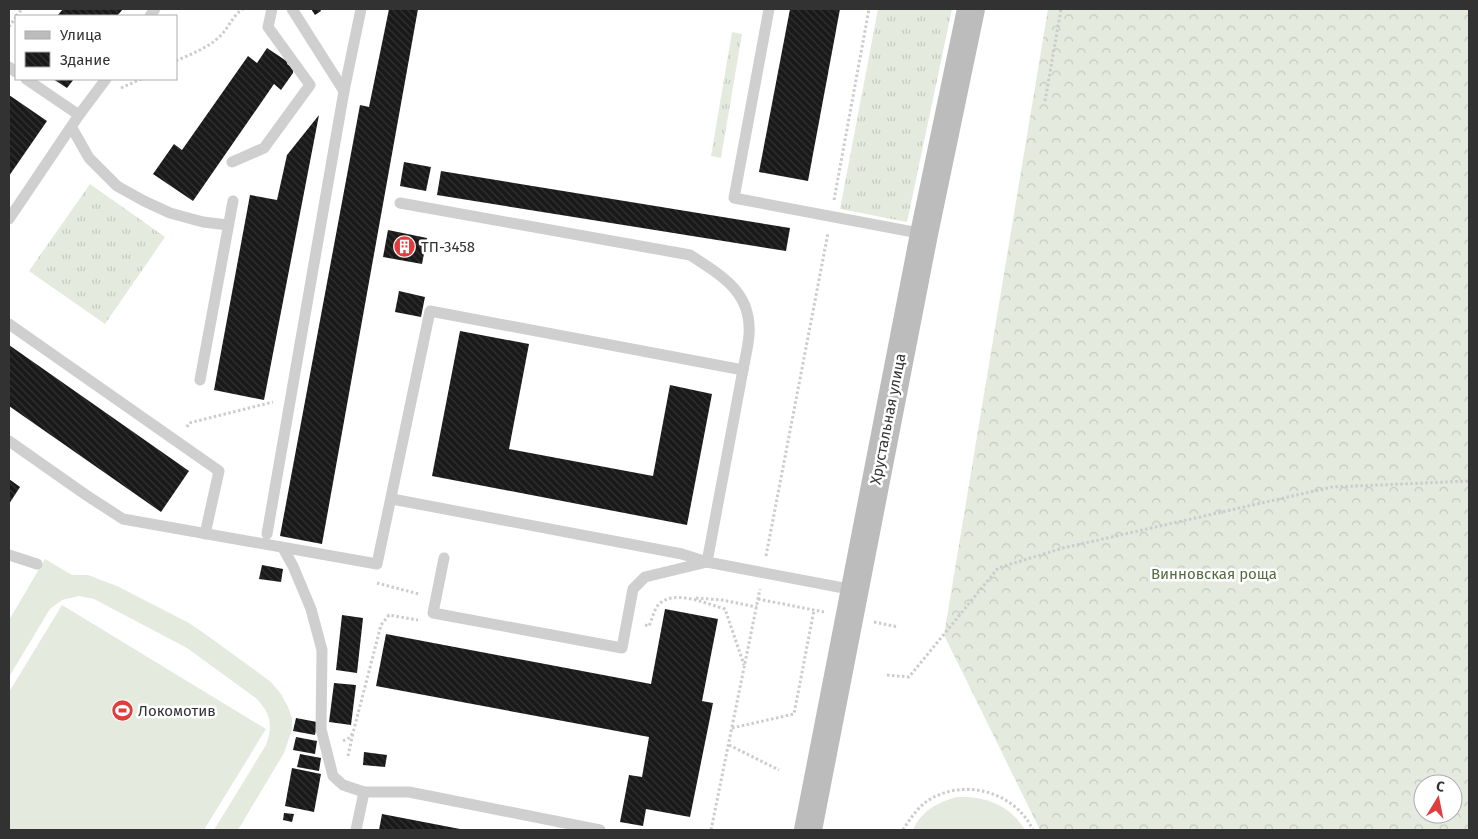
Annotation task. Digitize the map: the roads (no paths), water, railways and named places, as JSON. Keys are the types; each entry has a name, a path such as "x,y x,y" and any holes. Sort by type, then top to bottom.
{"main road":[{"name":"Хрустальная улица","path":"808,830 924,234 971,9"}],"lane":[{"path":"232,162 264,148 310,85 268,27 272,9"},
{"path":"292,9 344,92"},
{"path":"267,534 360,9"},
{"path":"770,9 734,198 924,234"},
{"path":"27,80 79,116"},
{"path":"9,218 105,80"},
{"path":"72,128 89,158 118,186 170,213 203,222 228,225"},
{"path":"200,380 233,201"},
{"path":"400,202 690,255 736,289 744,300 749,334 707,562"},
{"path":"9,441 123,519 377,564 430,311 743,370"},
{"path":"9,324 219,471 205,534"},
{"path":"392,499 682,554 707,562 854,590"},
{"path":"283,548 293,566 311,609 322,650 322,729 333,776 343,785 364,792 409,792 600,830"},
{"path":"9,555 37,564"},
{"path":"444,558 434,613 622,648 633,590 639,583 645,577 707,562"},
{"path":"356,830 364,792"}],"place":[{"name":"ТП-3458","path":"405,247"},
{"name":"Локомотив","path":"122,711"}],"park label":[{"name":"Винновская роща","path":"1214,574"}]}
